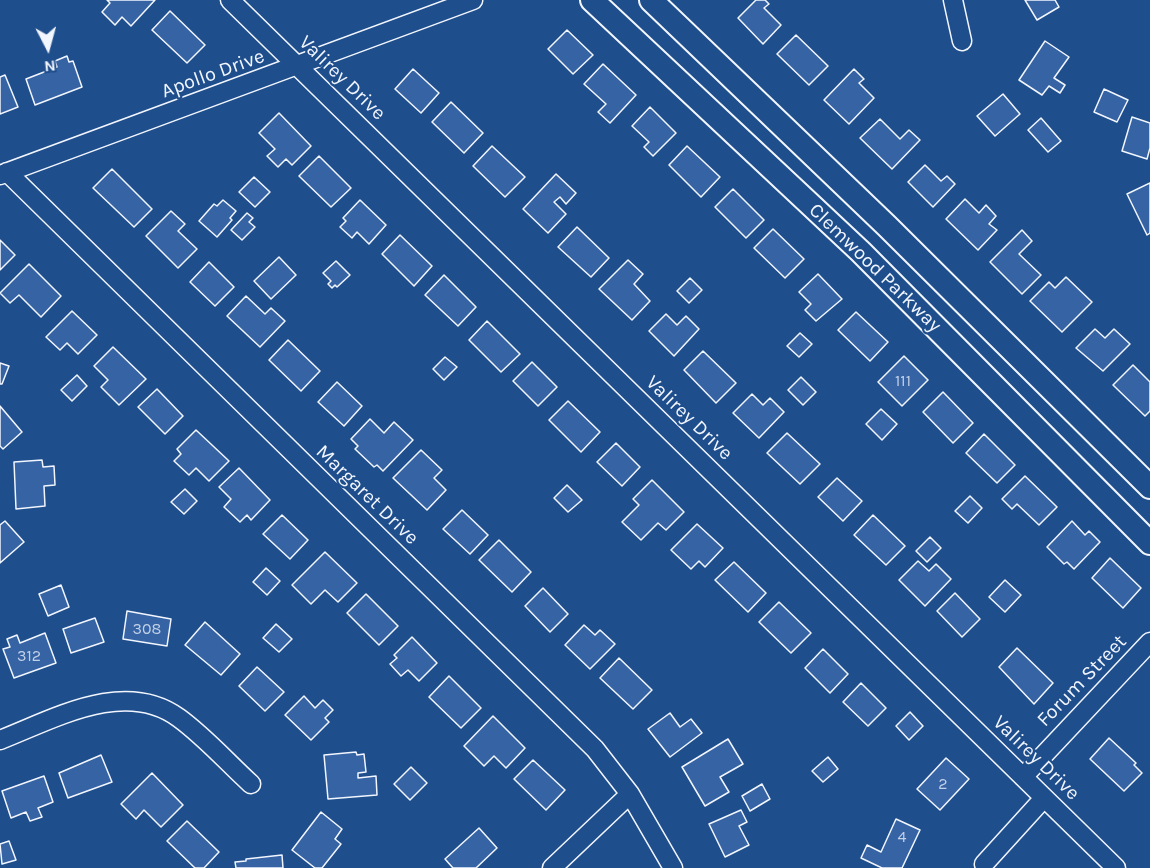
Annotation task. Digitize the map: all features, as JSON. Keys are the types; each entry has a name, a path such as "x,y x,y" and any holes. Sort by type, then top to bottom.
{"street":[{"name":"Valirey Drive","path":"230,0 1116,868"},
{"name":"Apollo Drive","path":"4,174 299,67 473,0"},
{"name":"Clemwood Parkway","path":"592,0 861,252 1150,543"},
{"name":"Clemwood Parkway","path":"651,0 887,226 1150,487"},
{"path":"953,0 963,41"},
{"name":"Margaret Drive","path":"4,174 595,749 630,794 672,868"},
{"name":"Forum Street","path":"1023,777 1150,642"},
{"path":"0,740 96,705 129,699 157,705 179,718 251,784"},
{"path":"552,868 630,794"},
{"path":"984,864 1044,798"}],"building":[{"path":"107,0 155,0 131,26 122,17 115,25 102,12 110,3"},
{"path":"756,0 765,0 769,4 764,8 781,25 763,44 738,18"},
{"path":"1025,0 1055,0 1059,7 1037,20"},
{"path":"170,11 205,45 187,63 152,30"},
{"path":"567,30 593,55 573,74 548,49"},
{"path":"796,35 828,66 809,85 777,54"},
{"path":"1045,41 1069,57 1054,78 1065,85 1060,93 1049,86 1042,95 1019,80"},
{"path":"67,56 69,62 73,61 82,87 35,105 26,79 57,67 55,61"},
{"path":"603,64 636,95 610,123 598,112 606,104 584,84"},
{"path":"413,69 439,93 421,113 395,89"},
{"path":"854,69 864,79 859,83 874,98 849,124 824,100"},
{"path":"5,75 18,107 0,114 0,77"},
{"path":"1104,89 1128,100 1117,122 1094,112"},
{"path":"1003,94 1020,114 995,136 977,116"},
{"path":"451,102 483,133 464,153 432,122"},
{"path":"650,107 676,133 653,156 644,147 649,142 632,126"},
{"path":"279,113 311,146 292,165 286,159 278,167 267,156 275,149 259,133"},
{"path":"1132,117 1150,123 1150,148 1147,159 1122,151"},
{"path":"1041,118 1061,141 1048,152 1028,130"},
{"path":"880,119 900,139 909,130 920,140 892,169 860,138"},
{"path":"492,146 525,177 505,197 473,166"},
{"path":"687,146 720,177 701,197 669,165"},
{"path":"319,156 351,188 331,207 299,176"},
{"path":"925,165 941,181 947,176 955,184 933,207 908,182"},
{"path":"112,169 152,209 134,227 93,188"},
{"path":"556,174 576,193 566,204 560,197 554,202 566,214 548,233 523,209"},
{"path":"254,177 270,192 255,207 239,192"},
{"path":"1150,183 1150,233 1147,235 1127,194"},
{"path":"733,189 764,220 746,238 715,207"},
{"path":"965,199 979,213 986,205 996,216 989,224 997,230 978,250 946,219"},
{"path":"223,200 236,211 230,218 232,220 217,237 199,221 214,204 217,206"},
{"path":"360,200 386,225 369,244 357,232 352,238 340,227 346,221 343,218"},
{"path":"171,211 185,224 178,231 197,249 178,268 146,236"},
{"path":"247,213 253,218 249,222 255,227 242,240 231,230"},
{"path":"577,227 609,258 591,277 558,247"},
{"path":"773,229 804,259 785,278 754,248"},
{"path":"1022,230 1032,241 1019,254 1041,275 1022,294 990,262"},
{"path":"400,235 432,266 414,286 382,254"},
{"path":"0,240 15,255 0,270"},
{"path":"279,257 296,275 271,299 254,281"},
{"path":"628,260 643,274 634,284 650,301 632,320 599,289"},
{"path":"336,261 350,275 337,287 335,285 332,288 328,284 331,281 323,273"},
{"path":"209,262 234,287 215,306 190,282"},
{"path":"29,264 61,296 41,317 19,295 10,303 0,293"},
{"path":"818,274 842,299 816,321 805,310 811,304 799,292"},
{"path":"444,275 476,307 458,326 425,295"},
{"path":"1066,277 1092,302 1062,332 1030,301 1049,282 1055,288"},
{"path":"690,278 702,290 689,303 677,291"},
{"path":"246,296 265,314 271,308 285,321 260,347 227,316"},
{"path":"72,311 97,335 78,354 67,343 60,350 46,337"},
{"path":"856,312 888,342 870,361 838,330"},
{"path":"666,314 677,325 686,316 699,329 674,356 649,331"},
{"path":"487,321 520,354 501,372 469,340"},
{"path":"1095,329 1105,338 1114,329 1130,344 1103,371 1076,348"},
{"path":"800,333 812,344 799,357 787,346"},
{"path":"288,340 320,371 301,391 269,360"},
{"path":"113,347 146,379 119,405 101,387 108,380 94,366"},
{"path":"703,351 736,383 716,403 684,370"},
{"path":"904,356 928,380 902,406 878,382"},
{"path":"445,357 457,367 444,380 433,369"},
{"path":"532,362 557,387 538,406 513,381"},
{"path":"0,363 9,366 2,384 0,384"},
{"path":"1133,365 1150,382 1150,411 1145,416 1113,385"},
{"path":"77,375 87,386 72,401 61,390"},
{"path":"801,377 816,392 803,405 788,390"},
{"path":"337,382 362,406 344,426 318,402"},
{"path":"157,389 183,416 165,434 138,407"},
{"path":"943,392 973,423 953,443 923,412"},
{"path":"752,394 763,405 770,398 784,412 759,438 733,413"},
{"path":"568,401 600,432 581,452 549,420"},
{"path":"0,406 22,432 3,449 0,446"},
{"path":"881,409 897,424 882,440 866,424"},
{"path":"370,419 384,433 394,422 413,440 383,471 377,465 374,467 355,449 358,446 351,439"},
{"path":"196,430 229,461 209,481 196,468 189,475 174,461 181,454 177,449"},
{"path":"787,433 820,464 800,484 767,453"},
{"path":"984,434 1015,465 997,483 966,453"},
{"path":"616,443 640,467 622,486 597,462"},
{"path":"421,450 442,470 434,478 446,490 427,510 393,478"},
{"path":"42,460 43,467 54,466 55,485 44,486 45,506 16,509 14,462"},
{"path":"239,468 270,500 251,520 247,515 240,522 224,507 231,499 219,487"},
{"path":"1025,476 1057,507 1039,525 1017,504 1012,509 1002,499"},
{"path":"837,478 862,501 843,521 818,497"},
{"path":"652,480 684,512 666,530 658,523 641,540 622,522 639,505 633,499"},
{"path":"567,485 582,500 568,512 554,498"},
{"path":"185,489 197,501 184,514 171,502"},
{"path":"970,496 982,508 968,523 955,511"},
{"path":"462,510 488,535 470,554 443,529"},
{"path":"282,515 308,540 290,559 263,534"},
{"path":"873,515 905,546 886,565 854,535"},
{"path":"5,521 24,542 0,563 0,525"},
{"path":"1072,521 1085,535 1089,531 1100,542 1074,569 1067,562 1064,564 1047,547"},
{"path":"697,524 723,548 705,567 699,561 691,569 671,550"},
{"path":"930,537 941,548 927,562 916,551"},
{"path":"499,540 531,572 512,592 479,560"},
{"path":"325,552 357,583 338,602 325,590 311,604 292,585"},
{"path":"1110,558 1141,588 1123,608 1092,578"},
{"path":"918,561 929,571 936,564 951,579 925,606 899,580"},
{"path":"734,562 766,593 748,612 715,580"},
{"path":"266,568 280,581 267,595 253,582"},
{"path":"1005,580 1021,595 1005,612 989,597"},
{"path":"61,585 69,607 48,616 39,594"},
{"path":"543,588 568,614 550,632 525,606"},
{"path":"955,593 980,619 962,637 937,611"},
{"path":"366,594 398,626 379,645 347,613"},
{"path":"779,602 811,633 791,653 759,622"},
{"path":"127,611 171,619 167,646 123,639"},
{"path":"95,618 104,642 71,653 63,629"},
{"path":"205,622 240,654 221,675 185,645"},
{"path":"276,624 292,639 279,652 263,638"},
{"path":"584,625 595,635 600,630 615,644 590,669 565,645"},
{"path":"45,633 56,663 14,678 3,649 10,647 7,639 17,635 20,643"},
{"path":"412,637 437,663 419,681 408,670 401,676 390,664 397,658 394,655"},
{"path":"1017,648 1053,683 1034,704 999,667"},
{"path":"823,649 848,674 830,693 805,668"},
{"path":"619,658 652,690 633,709 600,678"},
{"path":"257,667 284,692 265,711 239,686"},
{"path":"449,676 481,708 461,728 429,697"},
{"path":"861,683 886,708 868,726 843,702"},
{"path":"304,696 315,708 323,700 333,710 325,718 329,722 311,740 285,715"},
{"path":"910,712 923,726 909,740 896,726"},
{"path":"670,713 680,727 691,719 702,733 670,757 648,729"},
{"path":"493,716 525,748 506,768 494,756 484,766 464,746"},
{"path":"1109,738 1136,763 1134,765 1142,773 1124,791 1090,759"},
{"path":"728,739 743,764 720,777 729,792 705,806 682,767"},
{"path":"356,752 357,755 364,754 366,772 358,773 358,778 376,776 377,795 328,799 324,755"},
{"path":"101,755 112,782 68,798 59,773"},
{"path":"828,757 838,769 823,782 812,771"},
{"path":"946,758 969,779 940,810 917,789"},
{"path":"533,760 565,790 546,810 514,779"},
{"path":"411,767 427,783 410,800 394,784"},
{"path":"152,773 183,805 161,827 144,810 136,819 121,804"},
{"path":"44,776 53,802 38,808 42,817 30,821 26,812 11,818 2,791"},
{"path":"762,784 770,799 750,811 742,796"},
{"path":"741,810 747,822 739,826 749,845 725,857 709,824"},
{"path":"321,812 342,829 335,839 341,844 322,868 315,868 292,850"},
{"path":"896,819 920,830 902,868 882,868 861,858 867,845 881,852"},
{"path":"187,821 219,852 204,868 195,868 167,841"},
{"path":"479,828 497,848 476,868 453,868 445,859"},
{"path":"9,841 16,860 2,864 0,844"},
{"path":"282,855 283,868 236,868 235,862"}]}
